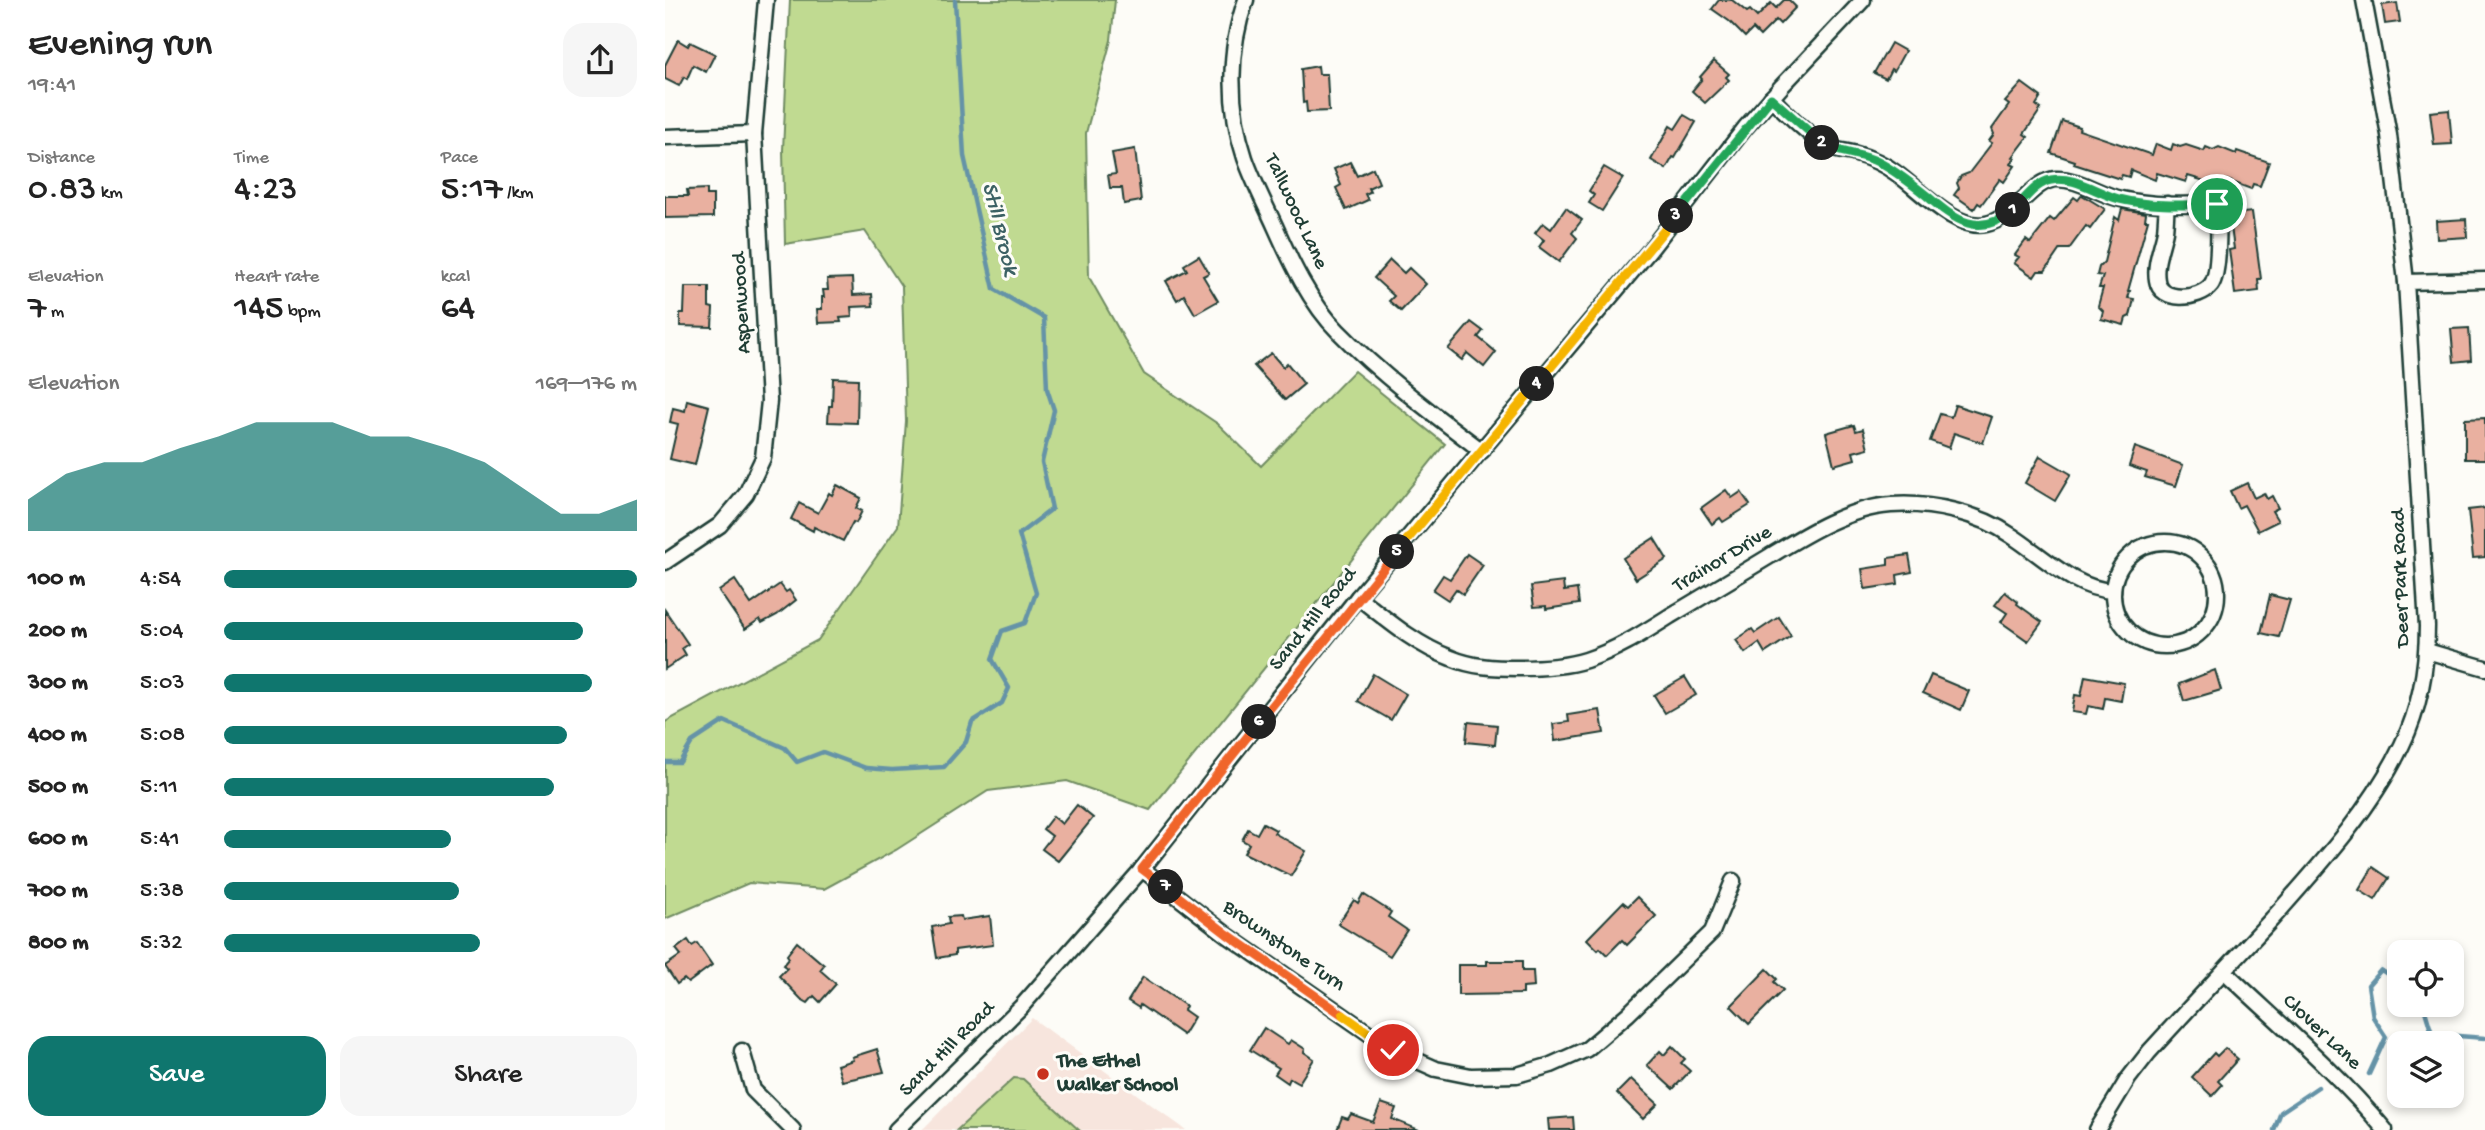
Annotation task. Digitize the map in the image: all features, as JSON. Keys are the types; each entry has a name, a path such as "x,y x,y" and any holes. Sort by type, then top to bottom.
{"street":[{"name":"Aspenwood","path":"665,562 720,525 746,494 762,458 769,401 754,134 766,0"},
{"name":"Tallwood Lane","path":"1246,0 1236,36 1232,69 1235,113 1245,158 1290,261 1336,330 1398,385 1482,451"},
{"name":"Sand Hill Road","path":"897,1130 1021,1007 1142,869 1358,597 1590,318 1650,250 1771,98 1863,0"},
{"name":"Deer Park Road","path":"2097,1130 2128,1079 2149,1052 2316,869 2363,810 2381,783 2411,723 2424,677 2427,612 2406,282 2389,135 2364,0"},
{"path":"1771,98 1825,146 1875,160 1947,214 1967,223 1983,225 2005,217 2031,191 2044,182 2055,179 2066,180 2118,199 2167,204 2217,204 2219,224 2216,273 2211,285 2201,293 2183,297 2172,296 2163,291 2157,283 2156,270 2165,230 2167,204"},
{"path":"665,137 754,134"},
{"path":"2406,282 2485,281"},
{"name":"Trainor Drive","path":"1358,597 1399,629 1448,657 1471,665 1492,668 1549,668 1585,660 1618,648 1793,542 1867,508 1893,505 1953,510 1985,522 2010,534 2052,565 2084,583 2098,590 2113,591"},
{"path":"2172,542 2192,549 2208,564 2217,593 2215,610 2207,625 2195,637 2164,647 2147,643 2127,629 2114,608 2113,591 2119,570 2131,554 2144,546 2172,542"},
{"path":"2427,651 2485,668"},
{"name":"Brownstone Turn","path":"1142,869 1227,934 1393,1050 1436,1069 1471,1076 1517,1075 1551,1065 1587,1049 1712,932 1733,881"},
{"name":"Clover Lane","path":"2224,971 2327,1066 2385,1130"},
{"path":"742,1051 753,1090 793,1130"}],"shaded area":[{"name":"The Ethel Walker School","path":"1032,1018 1186,1130 922,1130"}],"green space":[{"path":"790,0 1115,0 1111,40 1086,133 1089,277 1144,374 1218,424 1261,466 1354,371 1445,444 1150,810 1067,781 988,791 896,850 824,889 749,883 665,919 665,722 818,640 898,526 906,421 902,287 865,231 785,244 783,150"},
{"path":"1014,1078 1023,1079 1079,1130 957,1130"}],"building":[{"path":"1719,0 1732,0 1757,17 1771,3 1776,8 1784,0 1789,0 1796,7 1780,24 1776,20 1760,36 1753,29 1745,37 1712,9"},
{"path":"2397,3 2400,22 2385,24 2382,5"},
{"path":"678,40 688,46 690,42 715,54 706,72 693,65 687,79 684,77 679,86 665,79 665,65"},
{"path":"1891,43 1905,51 1894,71 1891,69 1886,79 1874,73"},
{"path":"1714,61 1729,74 1726,77 1729,80 1705,103 1692,91"},
{"path":"1318,66 1319,74 1327,74 1329,111 1307,112 1306,102 1303,103 1301,69"},
{"path":"2022,83 2041,97 2036,105 2041,109 2024,134 2028,137 2013,157 2015,158 2011,164 2015,166 2004,182 2000,179 1981,205 1978,203 1974,209 1954,195 1959,188 1957,183 1961,176 1969,173 1992,143 1989,141 1994,134 1992,129 2009,105 2005,102"},
{"path":"2449,110 2452,144 2434,145 2430,112"},
{"path":"1684,115 1696,122 1666,169 1651,160 1670,126 1675,129"},
{"path":"2062,121 2080,127 2079,130 2152,155 2156,144 2171,150 2173,144 2204,151 2206,147 2213,150 2219,147 2269,162 2260,186 2253,184 2251,189 2227,180 2220,180 2218,185 2188,176 2186,182 2157,173 2155,180 2131,170 2129,177 2122,175 2120,179 2074,164 2075,161 2051,153"},
{"path":"1135,149 1141,201 1124,204 1122,188 1110,188 1108,175 1116,174 1112,153"},
{"path":"1350,162 1357,176 1373,168 1379,183 1368,188 1370,192 1365,194 1368,200 1346,210 1336,188 1341,185 1334,169"},
{"path":"1604,167 1623,178 1602,211 1589,203 1594,195 1589,191"},
{"path":"707,189 707,195 713,195 713,217 665,218 665,196 688,196 687,190"},
{"path":"2082,195 2105,209 2090,229 2086,226 2069,249 2060,249 2045,271 2038,271 2034,277 2014,263 2019,257 2015,255 2026,240 2030,243 2050,218 2054,221 2074,197 2078,200"},
{"path":"1566,208 1582,220 1572,233 1577,238 1559,262 1539,247 1544,240 1535,233 1543,223 1551,229"},
{"path":"2122,209 2146,213 2145,220 2148,220 2128,291 2128,298 2134,299 2130,316 2126,318 2124,325 2101,319 2103,311 2098,306 2103,276 2097,275 2104,262 2115,217 2119,220"},
{"path":"2252,212 2261,279 2258,279 2259,291 2235,294 2229,250 2234,249 2231,227 2236,226 2234,214"},
{"path":"2466,219 2467,237 2437,239 2436,221"},
{"path":"1199,256 1209,273 1203,276 1218,301 1195,314 1184,295 1177,300 1166,281 1187,270 1184,265"},
{"path":"1390,260 1404,273 1409,268 1426,284 1401,311 1389,301 1394,296 1374,278"},
{"path":"852,278 853,295 872,294 873,306 851,307 852,317 840,318 841,322 818,323 817,309 822,309 823,290 828,290 827,279"},
{"path":"685,287 709,287 709,307 713,308 712,327 680,326 680,313 684,313"},
{"path":"1471,322 1483,331 1478,337 1496,352 1484,367 1467,353 1462,360 1448,349"},
{"path":"2469,328 2471,360 2454,362 2451,329"},
{"path":"1271,353 1283,367 1287,363 1304,384 1285,400 1254,366"},
{"path":"833,378 858,379 857,423 828,422 829,406 832,406"},
{"path":"687,400 709,406 695,465 670,459 678,424 670,422 673,408 685,411"},
{"path":"1955,405 1992,417 1983,443 1954,433 1949,448 1930,441 1940,414 1951,417"},
{"path":"2485,418 2485,459 2465,459 2465,419"},
{"path":"1854,425 1856,431 1863,429 1868,448 1853,452 1855,459 1834,465 1826,433"},
{"path":"2135,447 2183,465 2176,486 2145,477 2147,472 2129,466"},
{"path":"2040,456 2071,474 2055,501 2025,483"},
{"path":"2247,483 2254,498 2264,493 2267,499 2272,496 2278,508 2272,511 2278,521 2258,531 2244,505 2238,508 2230,491"},
{"path":"837,485 861,498 856,508 862,511 843,541 814,527 813,531 791,519 799,503 818,513 829,493 832,495"},
{"path":"1726,490 1732,498 1741,492 1750,505 1723,522 1720,518 1712,524 1701,508"},
{"path":"2485,508 2485,557 2473,558 2468,510"},
{"path":"1654,538 1667,559 1636,579 1623,558"},
{"path":"1467,554 1483,565 1463,594 1456,589 1448,600 1433,590 1443,575 1450,579"},
{"path":"1909,555 1912,572 1897,575 1898,584 1865,589 1862,569 1888,565 1888,558"},
{"path":"735,580 751,604 780,584 786,592 789,590 796,600 777,615 762,623 760,619 745,629 719,591"},
{"path":"1563,582 1564,591 1577,589 1579,604 1546,609 1546,606 1534,607 1531,586"},
{"path":"2005,592 2042,622 2028,641 2001,622 2007,613 1995,605"},
{"path":"2270,595 2290,600 2279,637 2261,633"},
{"path":"665,610 688,644 682,648 686,655 665,669"},
{"path":"1779,617 1791,636 1765,653 1759,643 1745,653 1736,640 1752,629 1755,633"},
{"path":"2215,670 2221,690 2184,701 2179,684"},
{"path":"1373,674 1406,694 1391,720 1358,701"},
{"path":"1931,675 1969,691 1961,710 1923,693"},
{"path":"2085,676 2124,683 2121,701 2105,698 2103,709 2088,706 2086,714 2072,712 2075,695 2081,696"},
{"path":"1685,677 1696,695 1665,713 1654,695"},
{"path":"1600,710 1604,733 1555,741 1553,724 1569,722 1568,715"},
{"path":"1468,722 1497,725 1495,745 1466,742"},
{"path":"1077,805 1093,818 1058,861 1042,849 1052,836 1043,829 1053,816 1062,824"},
{"path":"1263,823 1276,830 1274,833 1306,851 1291,876 1244,853 1249,844 1242,840 1248,829 1257,834"},
{"path":"2373,867 2389,878 2375,900 2359,890"},
{"path":"1363,894 1391,912 1388,917 1407,930 1390,956 1338,924 1354,900 1358,903"},
{"path":"1637,897 1656,916 1627,945 1622,940 1607,955 1600,948 1598,950 1587,939 1623,902 1628,906"},
{"path":"961,916 962,920 990,916 993,945 955,950 955,955 937,958 932,927 949,924 948,917"},
{"path":"688,940 692,946 697,943 712,965 688,983 684,979 677,984 665,966 681,955 676,949"},
{"path":"797,942 824,965 820,970 836,984 820,1002 814,996 808,1003 801,999 779,976 787,968 783,965"},
{"path":"1487,961 1522,961 1522,971 1533,971 1534,987 1523,988 1523,994 1458,995 1458,965 1487,965"},
{"path":"1767,969 1777,979 1774,982 1783,990 1749,1024 1731,1006"},
{"path":"1143,977 1186,1006 1184,1010 1194,1017 1183,1035 1140,1005 1139,1008 1128,1001"},
{"path":"1264,1028 1288,1044 1291,1040 1314,1059 1299,1083 1290,1078 1288,1083 1275,1074 1279,1068 1250,1050"},
{"path":"1672,1046 1685,1059 1681,1063 1690,1071 1673,1089 1647,1065 1660,1051 1664,1055"},
{"path":"2225,1048 2238,1059 2218,1081 2222,1085 2212,1096 2192,1077 2214,1053 2217,1056"},
{"path":"877,1049 884,1072 842,1081 837,1065"},
{"path":"1631,1079 1658,1104 1643,1119 1617,1093"},
{"path":"1381,1103 1396,1108 1392,1119 1419,1130 1337,1130 1342,1117 1348,1119 1351,1114 1373,1122"},
{"path":"1573,1117 1574,1130 1549,1130 1548,1119"}],"waterway":[{"name":"Still Brook","path":"665,762 680,762 692,742 724,721 785,748 797,762 823,752 866,768 892,770 944,767 966,742 972,722 1002,703 1009,688 992,659 1002,631 1025,623 1036,593 1019,534 1052,509 1042,462 1054,410 1047,389 1044,318 994,289 964,156 955,0"},
{"path":"2369,1074 2386,1037 2373,1017 2368,985 2381,970 2387,974"},
{"path":"2427,1017 2432,1034 2485,1038"},
{"path":"2274,1130 2281,1112 2318,1087"}],"place":[{"name":"The Ethel Walker School","path":"1043,1074"}],"route":[{"path":"1393,1050 1227,934 1142,869 1358,597 1590,318 1650,250 1771,98 1825,146 1875,160 1927,196 1947,214 1967,223 1983,225 2005,217 2031,191 2044,182 2055,179 2066,180 2118,199 2143,203 2217,204"}]}
